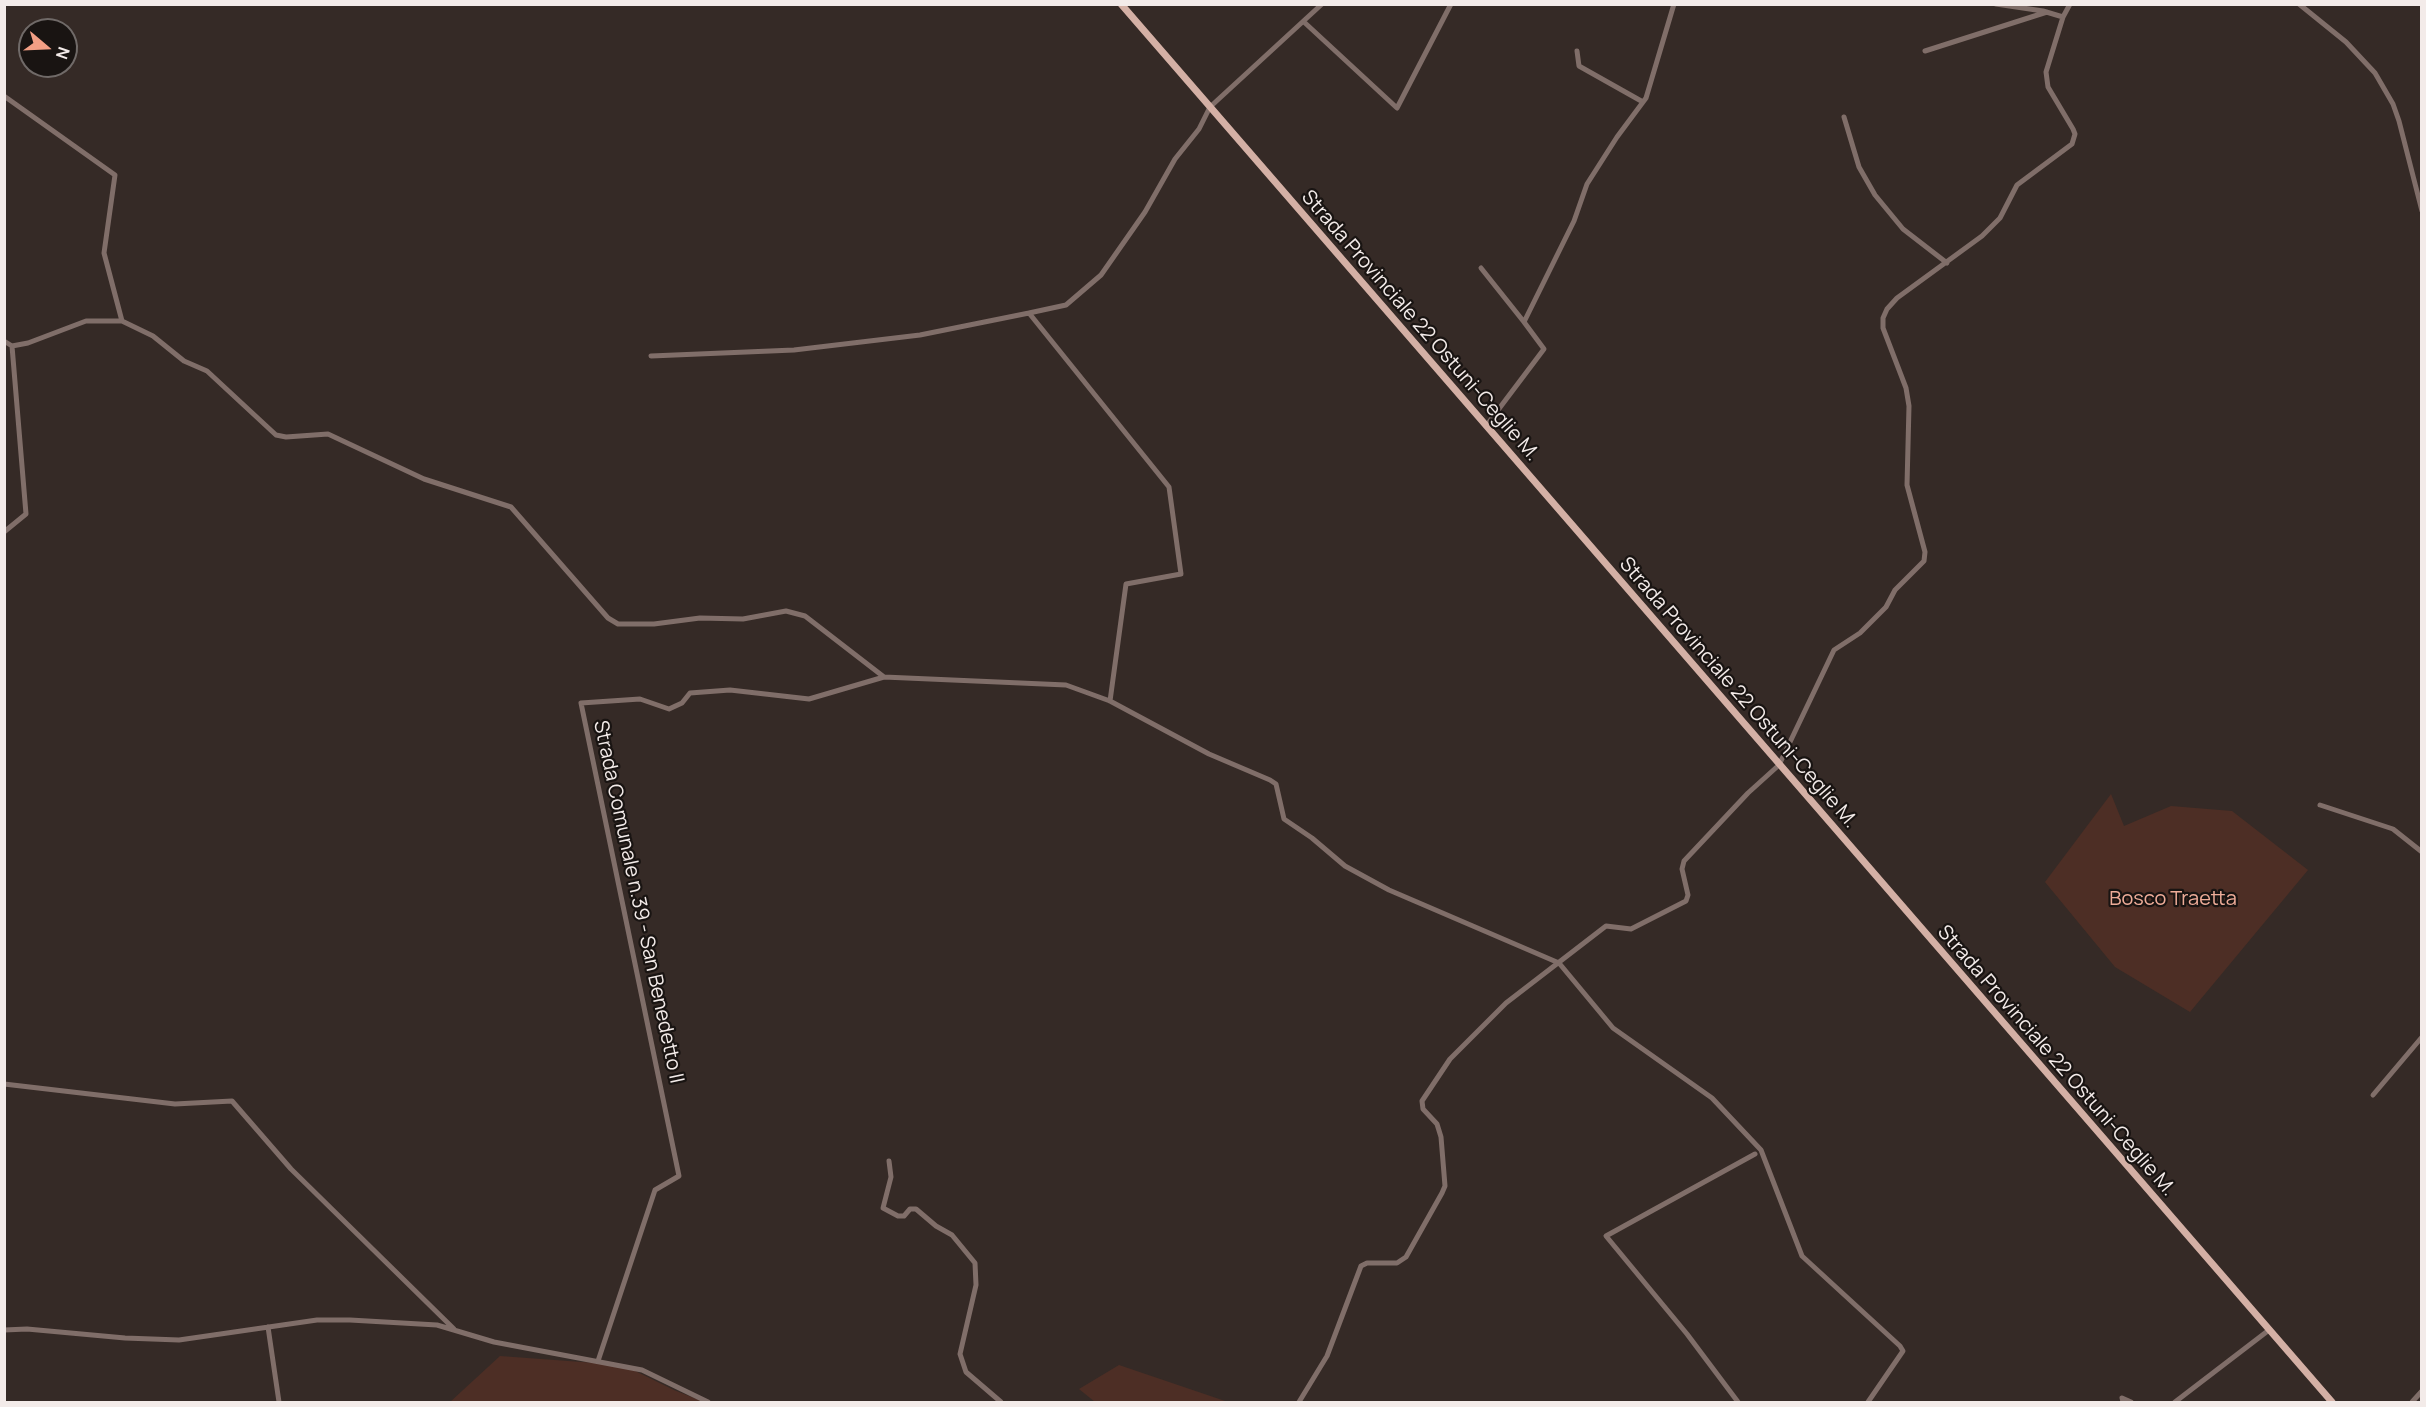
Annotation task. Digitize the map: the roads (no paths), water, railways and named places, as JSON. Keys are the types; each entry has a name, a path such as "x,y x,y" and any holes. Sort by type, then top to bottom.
{"main road":[{"name":"Strada Provinciale 22 Ostuni-Ceglie M.","path":"1121,4 2332,1402"}],"street":[{"path":"651,356 794,350 965,327 1066,305 1101,275 1145,212 1175,159 1199,129 1210,107 1322,4"},
{"path":"1304,22 1397,108 1450,4"},
{"path":"1524,322 1574,221 1587,184 1617,136 1643,102 1674,4"},
{"path":"1996,4 2047,12 2063,17"},
{"path":"1299,1402 1327,1356 1361,1266 1367,1263 1397,1263 1406,1257 1442,1193 1445,1186 1442,1137 1437,1124 1423,1109 1422,1101 1450,1059 1506,1003 1606,926 1631,929 1686,901 1688,895 1682,869 1684,861 1779,765 1834,650 1860,633 1886,607 1895,590 1924,561 1925,552 1907,485 1909,406 1906,388 1883,327 1883,318 1887,309 1897,298 1982,236 2000,218 2017,185 2072,144 2073,129 2048,87 2046,72 2063,17 2070,4"},
{"path":"2299,4 2346,42 2375,73 2393,104 2399,121 2421,211"},
{"path":"1925,51 2047,12"},
{"path":"1577,51 1579,66 1643,102"},
{"path":"4,96 115,175 104,253 122,321"},
{"path":"1844,117 1859,167 1875,195 1903,229 1947,263"},
{"path":"1481,268 1545,349 1486,426"},
{"path":"1029,313 1169,487 1181,574 1126,584 1110,700"},
{"path":"4,341 12,346 28,343 86,321 122,321 153,336 184,361 207,371 276,435 286,437 328,434 424,479 511,507 608,618 618,624 654,624 700,618 743,620 786,611 805,616 884,677 1066,686 1110,700 1209,754 1270,780 1276,784 1282,814 1289,824 1312,838 1345,866 1369,881 1559,963 1613,1028 1712,1098 1761,1150 1802,1256 1903,1351 1868,1402"},
{"path":"4,532 26,514 12,346"},
{"name":"Strada Comunale n.39 - San Benedetto II","path":"598,1361 655,1190 679,1176 581,703 640,699 669,709 682,703 690,693 730,690 809,699 884,677"},
{"path":"2320,805 2393,829 2421,852"},
{"path":"2373,1095 2421,1037"},
{"path":"4,1084 176,1104 232,1101 291,1169 456,1331"},
{"path":"1738,1402 1687,1334 1606,1236 1755,1154"},
{"path":"890,1161 891,1177 883,1208 898,1216 904,1216 910,1209 916,1209 936,1226 952,1235 975,1263 976,1285 960,1354 966,1372 1001,1402"},
{"path":"437,1325 442,1321 440,1316"},
{"path":"4,1330 27,1329 125,1338 178,1340 318,1320 437,1325 494,1342 642,1370 708,1402"},
{"path":"268,1327 279,1402"},
{"path":"2175,1402 2269,1330"},
{"path":"2412,1402 2421,1390"},
{"path":"2122,1400 2131,1402"}],"park label":[{"name":"Bosco Traetta","path":"2173,899"}]}
